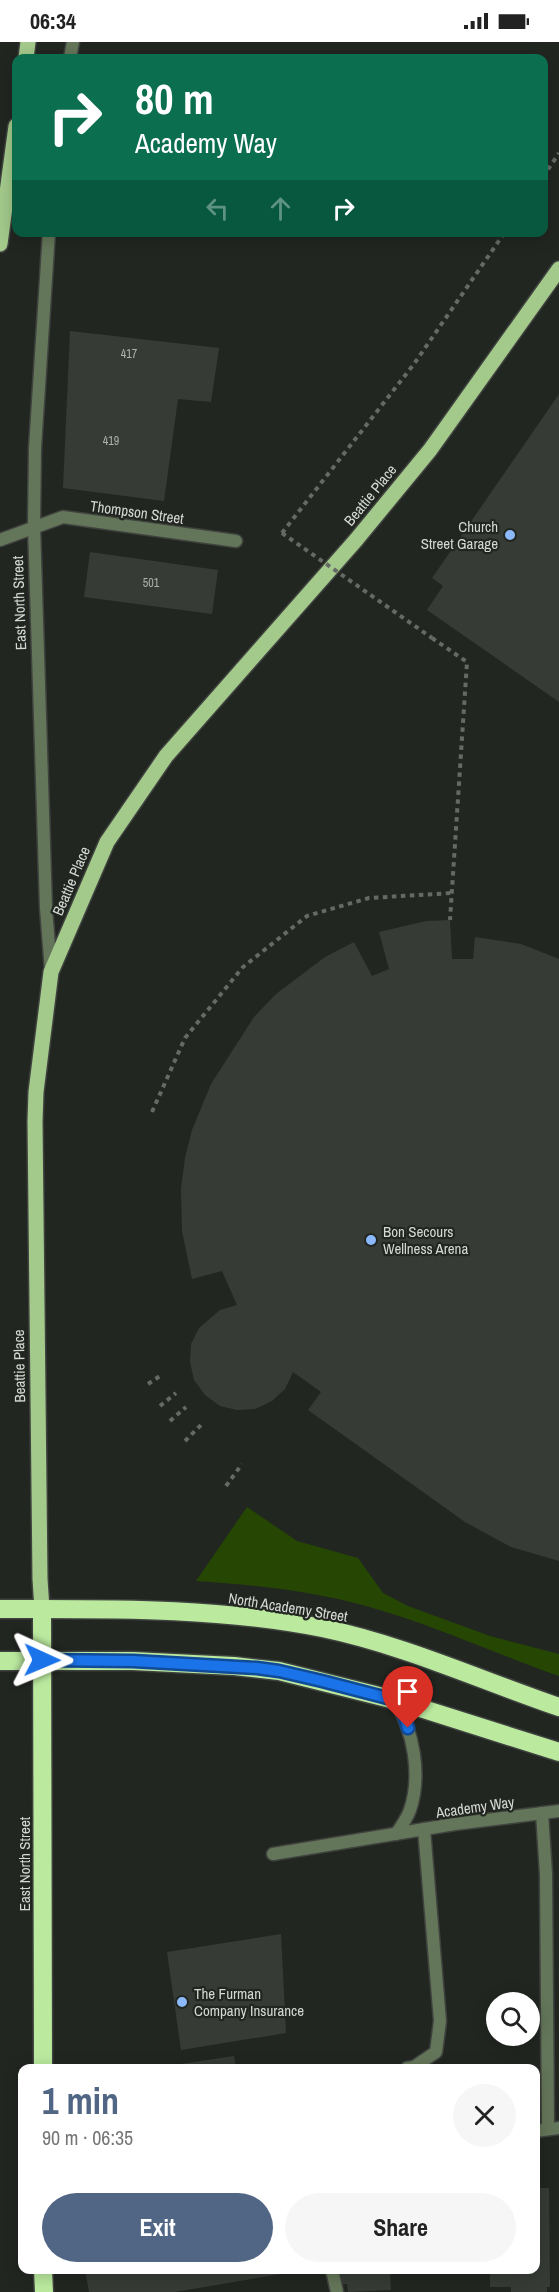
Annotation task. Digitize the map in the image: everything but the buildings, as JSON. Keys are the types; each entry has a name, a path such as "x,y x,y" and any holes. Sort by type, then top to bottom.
{"highway":[{"name":"North Academy Street","path":"0,1609 183,1612 273,1620 322,1628 360,1637 559,1707"},
{"name":"Beattie Place","path":"42,1609 42,1660"},
{"name":"East North Street","path":"42,1660 43,2064"},
{"path":"0,1661 133,1661 279,1671 395,1700 559,1752"},
{"path":"43,2274 44,2292"}],"main road":[{"path":"0,244 12,156"},
{"name":"Beattie Place","path":"42,1609 35,1121 36,1092 51,972 107,842 166,756 356,540 430,450 559,269"}],"street":[{"name":"East North Street","path":"49,237 36,423 34,526 46,908 51,972"},
{"name":"Thompson Street","path":"0,540 63,517 236,541"},
{"path":"395,1700 404,1715 414,1752 415,1786 410,1811 396,1834"},
{"name":"Academy Way","path":"273,1854 424,1829 559,1811"},
{"path":"542,1813 546,1874 547,2129"},
{"path":"418,2064 436,2052 440,2021 424,1829"},
{"path":"333,2274 337,2292"}],"path":[{"path":"548,170 559,153"},
{"path":"450,920 467,662 282,533 414,364 502,237"},
{"path":"152,1112 185,1038 243,967 307,916 369,898 452,893"},
{"path":"148,1384 160,1376"},
{"path":"160,1406 176,1393"},
{"path":"170,1421 186,1407"},
{"path":"185,1441 201,1425"},
{"path":"226,1486 242,1464"}],"green space":[{"path":"247,1507 297,1541 358,1558 383,1593 408,1606 490,1636 559,1654 559,1676 408,1619 363,1605 292,1591 196,1581"}],"place":[{"name":"Church Street Garage","path":"510,535"},
{"name":"Bon Secours Wellness Arena","path":"371,1240"},
{"name":"The Furman Company Insurance","path":"182,2002"}],"route":[{"path":"42,1660 133,1661 234,1666 279,1671 395,1700 404,1715 408,1728"}]}
